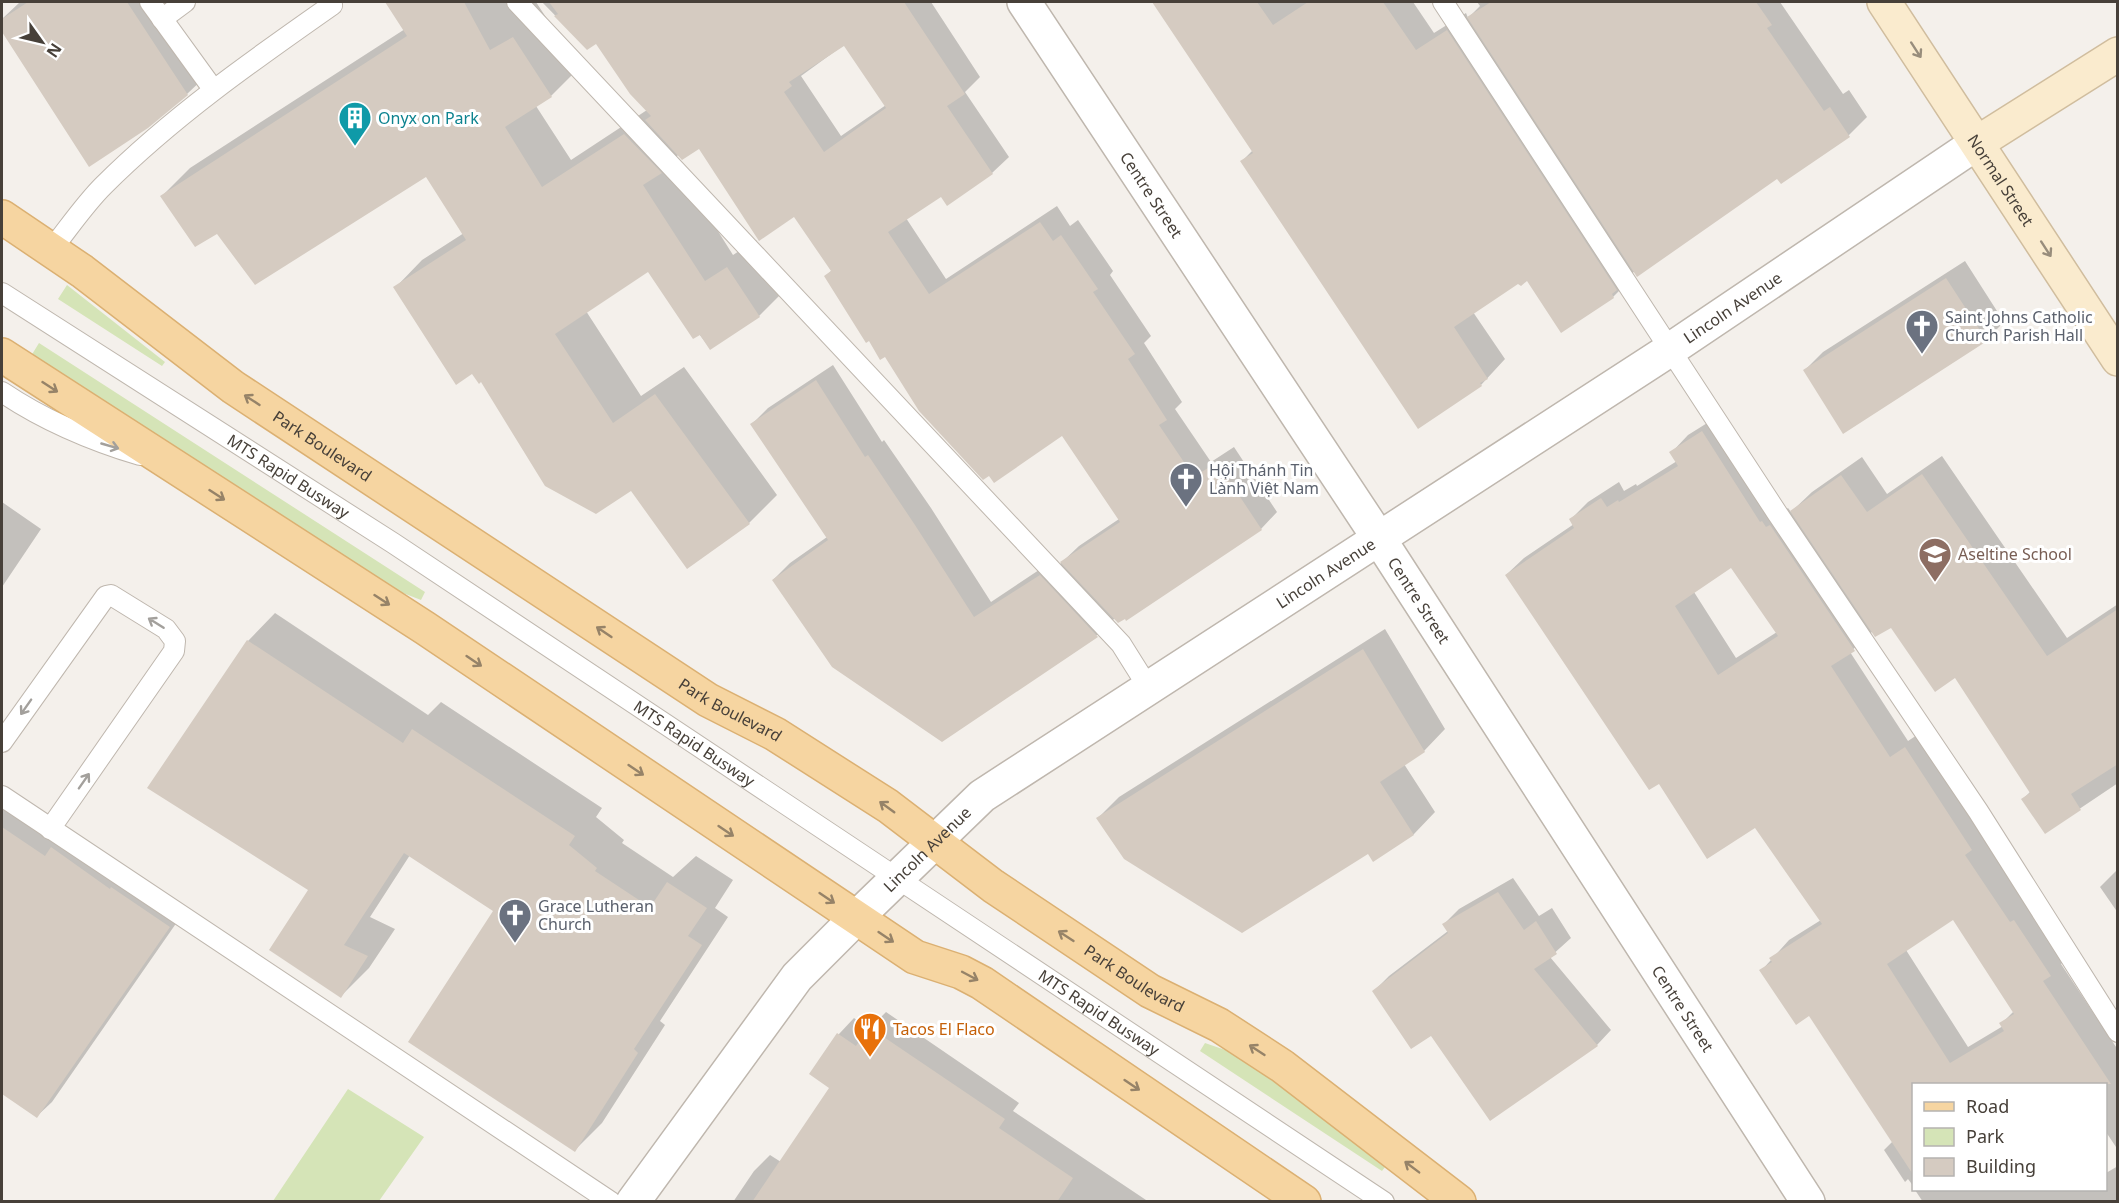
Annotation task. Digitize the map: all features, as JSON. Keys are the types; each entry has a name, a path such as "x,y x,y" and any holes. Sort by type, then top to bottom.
{"main road":[{"name":"Normal Street","path":"1884,2 2118,359"},
{"name":"Lincoln Avenue","path":"1977,143 2118,54"},
{"name":"Park Boulevard","path":"2,217 51,250 233,387 708,700 775,734 888,806 933,843 1032,913 1150,991 1219,1025 1282,1066 1459,1202"},
{"path":"2,355 425,628 915,957 961,972 982,983 1304,1202"}],"street":[{"name":"Centre Street","path":"1024,2 1378,537 1808,1202"},
{"name":"Lincoln Avenue","path":"633,1202 797,977 982,796 1671,349 1977,143"}],"lane":[{"path":"150,2 213,89"},
{"path":"162,19 185,2"},
{"path":"51,250 102,187 213,89 332,4 331,2"},
{"path":"517,2 1121,644 1148,687"},
{"path":"1443,2 1859,636 1978,811 2118,1032"},
{"name":"MTS Rapid Busway","path":"2,293 393,543 1383,1202"},
{"path":"2,392 36,415 97,443 168,463"},
{"path":"2,742 105,596 111,595 166,629 175,641 174,651 50,829"},
{"path":"2,796 611,1202"}],"green space":[{"path":"67,285 165,362 162,366 58,299"},
{"path":"39,343 425,592 421,600 385,586 256,498 31,356"},
{"path":"1205,1043 1234,1053 1256,1067 1385,1167 1382,1171 1200,1051"},
{"path":"348,1089 424,1137 379,1201 273,1201"}],"building":[{"path":"28,2 127,2 188,95 148,128 89,167 2,32 2,19"},
{"path":"385,2 464,2 490,50 513,37 552,97 505,127 542,187 624,134 662,173 643,185 705,281 727,267 760,317 710,350 700,335 693,339 648,272 555,334 613,423 655,394 750,524 687,569 631,491 596,514 545,486 481,382 479,384 472,374 456,385 393,287 466,240 426,177 255,285 217,234 195,247 160,196 407,36"},
{"path":"549,2 904,2 965,94 947,106 993,174 947,206 941,197 888,232 929,294 1040,222 1053,241 1061,235 1098,289 1093,292 1135,354 1128,359 1167,420 1159,425 1194,477 1217,462 1262,530 1126,621 1125,619 1118,623 1060,562 1120,522 1062,436 994,483 989,476 983,480 919,411 885,357 880,360 869,341 866,343 824,276 831,271 794,217 759,241 699,149 682,160 645,120 651,116 630,94 596,44 587,50 554,16 558,14","holes":["844,46 886,108 824,152 784,92 792,86 789,82"]},
{"path":"1152,2 1257,2 1273,25 1308,2 1383,2 1416,50 1447,30 1617,290 1612,294 1614,298 1561,333 1527,281 1521,286 1518,284 1454,327 1488,379 1480,383 1482,386 1418,429 1240,161 1253,153"},
{"path":"1491,2 1756,2 1772,25 1767,28 1824,111 1830,107 1850,137 1781,184 1777,179 1637,277 1467,17"},
{"path":"1946,278 1987,341 1843,434 1803,370"},
{"path":"816,380 865,457 868,455 915,525 974,617 1040,575 1098,637 942,742 832,667 772,580 828,540 750,424"},
{"path":"1702,431 1760,522 1762,521 1766,527 1770,525 1855,651 1831,666 1890,757 1905,747 1972,850 1965,855 2010,922 2014,920 2051,976 2043,981 2111,1084 1912,1083 1912,1173 1809,1016 1796,1025 1759,970 1772,962 1769,958 1822,924 1755,828 1707,859 1659,784 1649,790 1505,575 1574,528 1569,519 1601,498 1607,507 1678,466 1669,452","holes":["1731,568 1778,636 1718,675 1675,606","1953,920 2014,1014 1999,1023 2004,1031 1950,1063 1887,964"]},
{"path":"1922,474 2047,656 2118,609 2118,764 2071,794 2081,810 2045,834 2021,799 2030,793 1955,678 1935,692 1891,628 1875,637 1790,511 1841,475 1867,512"},
{"path":"247,640 403,743 412,729 575,836 569,845 597,868 595,871 645,904 649,900 653,903 667,882 707,908 688,936 702,945 634,1049 638,1053 575,1152 408,1042 493,911 404,853 344,945 368,956 341,998 269,950 308,890 147,788"},
{"path":"1363,649 1425,752 1380,782 1414,835 1373,862 1368,854 1242,933 1124,859 1096,818"},
{"path":"2,827 45,856 51,847 110,889 111,887 170,927 37,1118 2,1094"},
{"path":"1498,892 1524,930 1536,921 1557,954 1534,969 1598,1046 1490,1121 1431,1036 1411,1049 1372,991 1448,933 1442,924"},
{"path":"869,1027 1005,1119 999,1128 1073,1178 1057,1202 752,1202 829,1088 809,1074 837,1033 856,1046"}],"place":[{"name":"Onyx on Park","path":"355,147"},
{"name":"Saint Johns Catholic Church Parish Hall","path":"1922,355"},
{"name":"Hội Thánh Tin Lành Việt Nam","path":"1186,508"},
{"name":"Aseltine School","path":"1935,583"},
{"name":"Grace Lutheran Church","path":"515,944"},
{"name":"Tacos El Flaco","path":"870,1058"}]}
